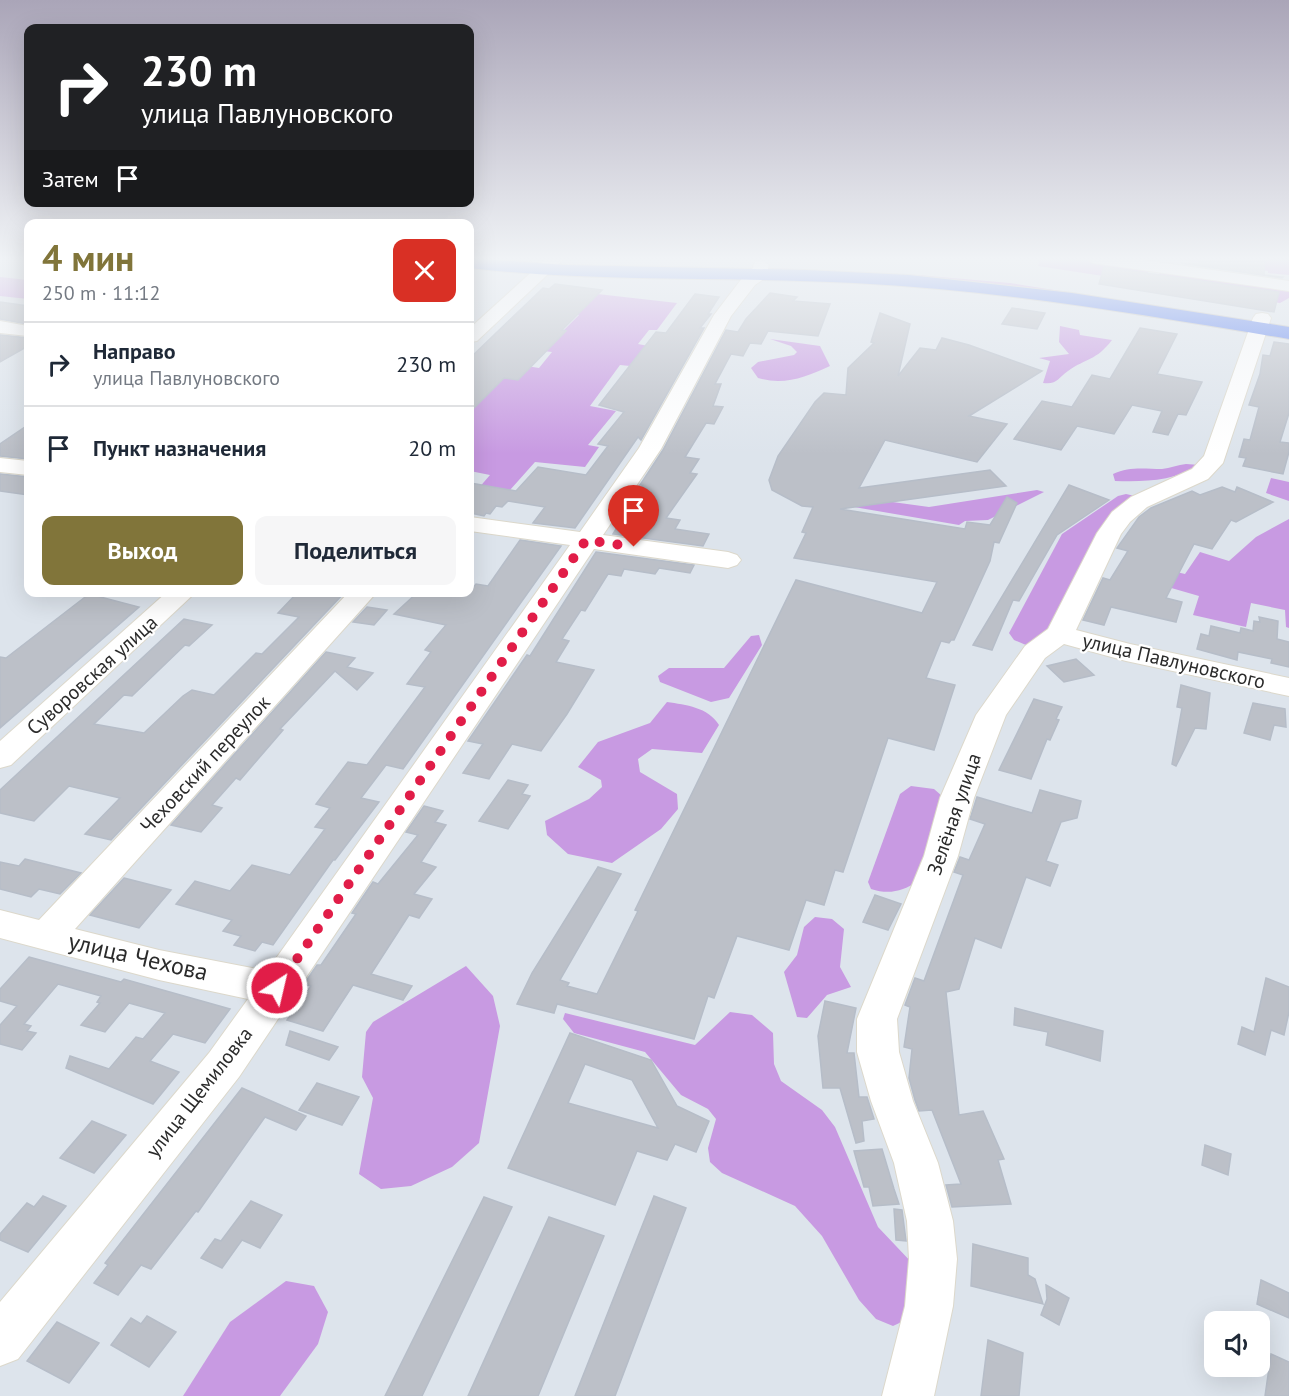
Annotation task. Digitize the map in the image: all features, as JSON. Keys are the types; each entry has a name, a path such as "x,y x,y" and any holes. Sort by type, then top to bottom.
{"street":[{"name":"улица Щемиловка","path":"0,1341 224,1065 650,449 719,323"},
{"name":"Зелёная улица","path":"908,1396 929,1306 933,1259 930,1221 916,1163 892,1101 878,1052 878,1019 941,856 957,798 991,715 1035,652 1060,634 1109,533 1121,517 1139,502 1209,468 1274,325"},
{"path":"0,327 24,330"},
{"path":"0,465 24,468"},
{"path":"474,525 728,560"},
{"name":"Суворовская улица","path":"0,758 177,597"},
{"name":"Чеховский переулок","path":"47,936 358,597"},
{"name":"улица Павлуновского","path":"1060,634 1126,652 1289,687"},
{"name":"улица Чехова","path":"0,924 159,965 277,988"}],"shaded area":[{"path":"571,323 662,323 657,330 649,330 638,344 664,349 650,368 620,365 590,406 616,411 588,445 599,447 585,467 535,462 502,499 474,497 474,494 490,475 474,472 474,390 501,362 539,368 552,352 525,349 555,339"},
{"path":"1060,326 1079,330 1080,335 1112,340 1101,352 1074,367 1057,380 1043,383 1050,361 1039,358 1069,354 1059,342"},
{"path":"770,339 820,346 830,366 804,377 786,381 758,378 751,368 758,362 794,355 797,352 791,346"},
{"path":"1186,464 1200,465 1180,474 1148,481 1115,481 1113,474 1131,469 1162,469"},
{"path":"1271,478 1289,482 1289,501 1266,493"},
{"path":"1037,490 1044,492 988,520 965,521 959,525 854,507 864,503 885,501 929,507"},
{"path":"1126,494 1135,496 1046,631 1026,645 1014,640 1009,633 1062,534 1118,496"},
{"path":"1289,519 1289,628 1286,627 1285,610 1251,603 1246,627 1193,615 1199,596 1154,583 1164,569 1185,574 1200,552 1229,561 1256,537"},
{"path":"759,635 762,645 729,698 711,702 660,682 658,676 669,668 724,668 751,636"},
{"path":"667,702 703,711 719,725 702,753 652,749 638,759 640,772 677,794 678,809 661,829 612,863 568,854 547,835 545,821 589,799 602,787 601,780 578,767 598,742 650,723"},
{"path":"911,786 934,789 942,796 919,881 896,891 884,892 871,889 868,882 900,794"},
{"path":"815,917 832,919 844,929 840,967 851,987 827,995 807,1018 797,1017 784,972 797,955 804,927"},
{"path":"466,966 493,996 500,1026 479,1143 452,1167 411,1186 381,1189 359,1174 373,1098 362,1077 366,1032 373,1022"},
{"path":"730,1012 752,1015 773,1033 774,1064 781,1081 822,1110 835,1127 878,1227 914,1265 912,1317 893,1326 876,1319 859,1300 822,1236 795,1206 722,1173 710,1162 708,1148 716,1119 708,1109 681,1095 645,1052 574,1033 563,1019 565,1013 695,1045"},
{"path":"286,1281 314,1286 328,1312 318,1344 280,1396 183,1396 230,1322"}],"building":[{"path":"506,323 569,323 562,330 566,331 518,380 504,378 474,408 474,354"},
{"path":"673,323 704,323 700,328 704,328 641,440 638,437 575,528 533,523 545,507 508,501 502,507 496,506 490,514 486,513 484,516 474,514 474,484 516,491 538,467 586,475 608,446 598,444 624,412 599,405 656,332 666,333"},
{"path":"743,323 823,323 818,336 768,331 761,344 750,343 743,356 731,354 715,384 721,384 713,406 723,407 714,424 706,423 685,457 699,459 690,473 697,474 666,518 680,520 675,529 709,534 703,546 613,534 643,485 640,485 663,450 726,330 738,332"},
{"path":"877,323 910,324 898,376 920,348 936,350 942,338 969,345 1042,371 969,416 1007,424 977,462 885,440 859,488 990,470 1006,486 840,509 965,529 967,522 990,525 1007,497 1017,503 999,543 994,542 990,561 954,640 949,643 941,641 926,678 955,685 934,750 888,738 843,872 835,870 824,905 806,900 789,950 737,936 714,998 708,996 694,1039 557,1004 554,1013 517,1004 532,973 598,867 621,874 560,980 569,983 567,986 597,994 638,911 635,910 796,580 922,613 937,582 794,558 806,533 802,532 813,507 802,506 772,490 769,480 778,456 815,402 824,393 846,395 848,368 874,343 871,342"},
{"path":"1003,323 1040,323 1037,329"},
{"path":"1140,328 1177,334 1157,374 1202,382 1186,415 1178,414 1168,435 1153,432 1162,411 1132,405 1114,434 1077,426 1061,450 1014,439 1042,401 1072,407 1092,375 1110,379"},
{"path":"0,335 24,338 24,348 0,362"},
{"path":"1274,342 1289,344 1289,413 1280,442 1289,443 1289,452 1283,474 1243,466 1246,458 1239,457 1244,439 1250,440 1259,407 1249,405 1260,374 1263,355 1270,356"},
{"path":"24,428 24,459 0,456 0,444"},
{"path":"0,474 24,477 24,494 0,491"},
{"path":"1069,485 1109,500 1057,535 1019,601 1013,600 992,650 973,645"},
{"path":"1222,487 1235,492 1237,487 1273,502 1236,522 1231,520 1212,549 1194,544 1166,598 1182,602 1176,622 1111,607 1104,625 1083,620 1103,578 1110,580 1128,551 1117,548 1139,517 1151,508 1192,491 1200,495"},
{"path":"520,540 561,546 403,769 386,765 361,798 379,802 333,860 273,945 262,942 255,951 234,945 241,936 223,931 232,920 176,904 195,881 230,891 252,865 290,875 325,829 315,827 330,808 316,804 348,762 367,765 425,687 407,684 431,652 425,650 446,625 394,614 413,597 474,597 476,584 488,586"},
{"path":"596,552 694,565 690,573 659,568 655,574 624,569 621,576 608,574 585,611 581,610 562,639 569,641 556,662 594,670 541,751 512,744 489,779 463,773 483,744 468,741 527,655 530,656"},
{"path":"85,597 101,597 139,607 0,728 0,657 6,658"},
{"path":"293,597 340,597 111,840 85,834 120,798 69,786 34,821 0,813 0,790 184,619 212,625 189,646 185,645 132,696 124,695 94,724 144,733 192,690 214,695 256,653 262,654 299,617 278,613"},
{"path":"367,607 387,610 374,625 353,622"},
{"path":"1259,617 1278,621 1277,639 1289,642 1289,667 1271,663 1272,659 1238,652 1237,660 1197,649 1201,634 1209,636 1211,626 1240,633 1241,628 1253,631 1254,621 1260,622"},
{"path":"326,652 355,658 347,667 373,673 357,690 335,671 280,729 283,730 240,780 236,778 212,805 222,808 201,832 171,825"},
{"path":"1076,659 1094,675 1064,682 1047,666"},
{"path":"1181,685 1210,693 1206,729 1195,728 1176,766 1172,764 1182,708 1177,707"},
{"path":"1034,699 1062,707 1056,719 1059,720 1050,740 1047,739 1031,779 999,770"},
{"path":"1253,703 1285,709 1286,727 1274,725 1270,740 1244,733"},
{"path":"508,780 528,785 522,794 530,796 508,829 479,821"},
{"path":"1040,790 1081,801 1077,818 1061,822 1046,861 1058,865 1050,886 1026,877 1001,948 975,938 959,989 946,992 959,1115 983,1111 1004,1159 998,1160 1011,1204 952,1207 946,1185 961,1184 932,1110 919,1111 915,1100 909,1078 912,1049 904,1047 910,1007 905,1005 915,978 924,981 963,875 954,872 960,857 969,860 985,824 970,819 977,797 1032,813"},
{"path":"424,806 443,811 435,822 446,825 421,862 436,867 414,894 432,899 419,918 409,915 371,974 412,986 403,1000 353,985 323,1031 287,1020 311,986 304,984 317,965 321,965 356,914 352,913 373,882 378,884 418,835 406,832"},
{"path":"25,859 81,873 60,894 39,889 31,897 0,889 0,862 19,866"},
{"path":"124,878 171,890 139,928 90,915"},
{"path":"875,895 901,904 888,930 863,922"},
{"path":"29,957 121,982 124,979 230,1009 205,1043 173,1034 150,1061 179,1072 153,1104 66,1068 70,1056 109,1069 136,1037 143,1039 165,1013 129,1003 105,1032 81,1025 100,1003 97,1002 101,996 58,984 24,1024 31,1026 27,1031 36,1033 22,1050 0,1044 0,1025 17,1006 0,1001 0,989"},
{"path":"1266,978 1289,987 1289,1012 1284,1035 1271,1030 1265,1055 1238,1044 1242,1027 1254,1032"},
{"path":"825,1001 856,1008 847,1053 854,1053 859,1097 867,1097 874,1119 862,1121 864,1141 856,1143 840,1088 823,1088 818,1036"},
{"path":"1015,1008 1103,1031 1100,1061 1046,1045 1048,1032 1014,1025"},
{"path":"290,1031 338,1047 329,1060 286,1045"},
{"path":"570,1033 651,1060 677,1106 709,1121 696,1152 675,1144 667,1160 637,1151 615,1205 508,1168","holes":["585,1064 632,1080 658,1128 568,1103"]},
{"path":"317,1083 359,1097 342,1125 299,1110"},
{"path":"242,1088 306,1116 296,1130 265,1117 198,1212 196,1211 151,1269 141,1265 118,1295 94,1283 108,1265 105,1263"},
{"path":"92,1121 126,1135 94,1173 60,1158"},
{"path":"1205,1145 1231,1154 1228,1175 1202,1165"},
{"path":"882,1149 899,1204 873,1206 869,1187 864,1187 854,1151"},
{"path":"43,1196 66,1206 28,1252 0,1240 0,1234 27,1203 34,1207"},
{"path":"654,1196 686,1208 615,1396 575,1396"},
{"path":"484,1197 512,1207 422,1396 385,1396"},
{"path":"251,1201 282,1215 260,1248 242,1240 222,1268 201,1258 215,1239 221,1241"},
{"path":"894,1209 902,1210 906,1241 896,1240"},
{"path":"549,1217 604,1236 538,1396 468,1396"},
{"path":"973,1244 1028,1258 1028,1275 1035,1279 1043,1304 971,1286"},
{"path":"1261,1280 1289,1293 1289,1318 1257,1304"},
{"path":"1046,1285 1069,1298 1059,1325 1041,1315 1047,1299"},
{"path":"147,1316 176,1332 149,1367 111,1345 131,1318 141,1324"},
{"path":"57,1322 99,1343 69,1383 27,1361"},
{"path":"988,1340 1023,1353 1019,1396 981,1396"},
{"path":"1271,1354 1289,1362 1289,1396 1265,1396 1268,1377 1270,1377"}],"route":[{"path":"277,988 586,540 634,547"}]}
